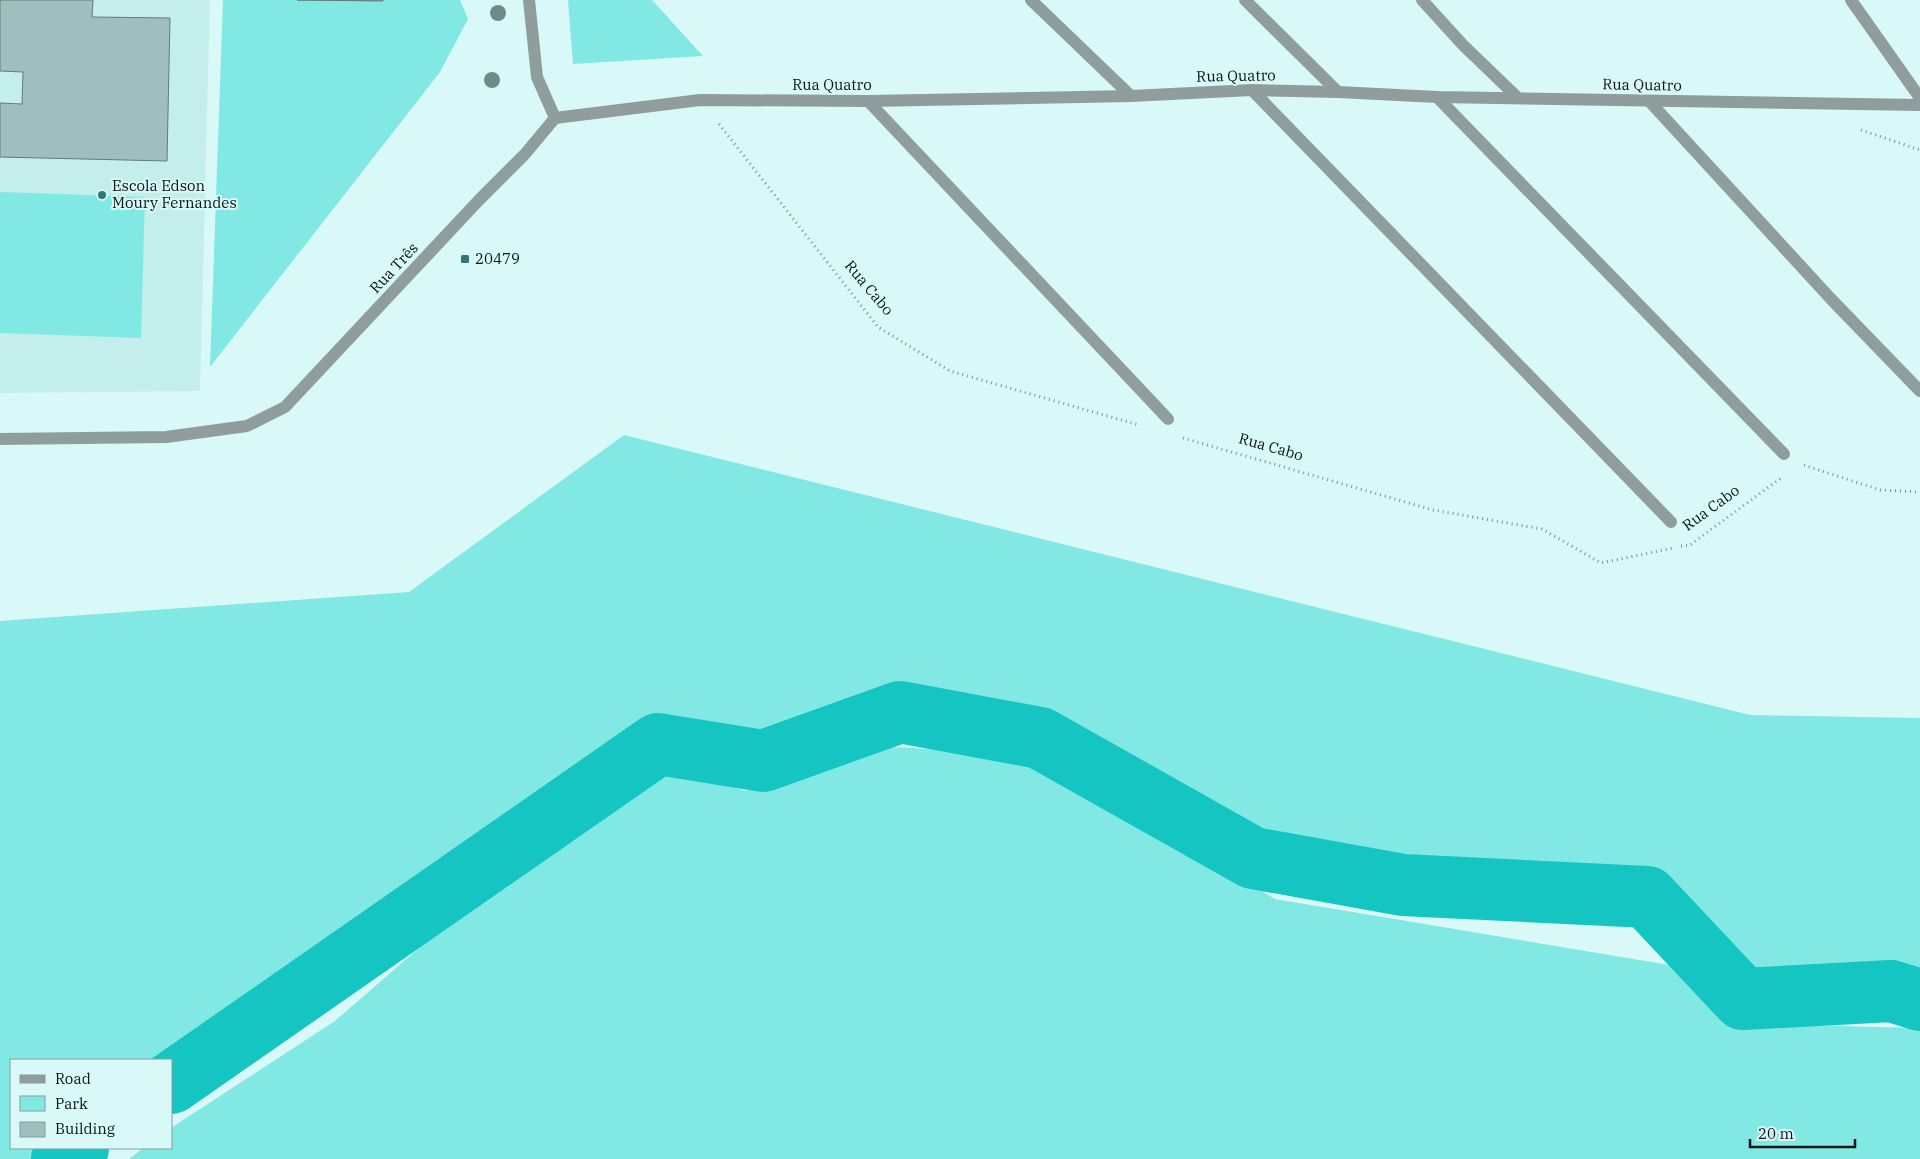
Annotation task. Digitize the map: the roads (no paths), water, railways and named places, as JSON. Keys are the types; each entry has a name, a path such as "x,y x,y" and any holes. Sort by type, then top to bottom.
{"street":[{"path":"530,0 537,77 555,118"},
{"path":"1031,0 1131,96"},
{"path":"1245,0 1338,92"},
{"path":"1422,0 1463,45 1517,97"},
{"path":"1851,0 1920,98"},
{"name":"Rua Quatro","path":"555,118 700,100 868,101 1131,96 1252,90 1650,102 1920,105"},
{"name":"Rua Cabo","path":"1252,90 1671,522"},
{"path":"1437,97 1784,454"},
{"path":"868,101 1168,419"},
{"path":"1650,102 1920,391"},
{"name":"Rua Três","path":"0,439 166,437 247,426 285,407 479,200 525,154 555,118"}],"waterway":[{"path":"172,1082 658,744 763,761 900,712 1040,738 1253,858 1403,885 1647,897 1743,999 1891,991 1920,1000"},
{"path":"62,1159 77,1149"}],"place":[{"name":"Escola Edson Moury Fernandes","path":"102,195"},
{"name":"20479","path":"465,259"}]}
